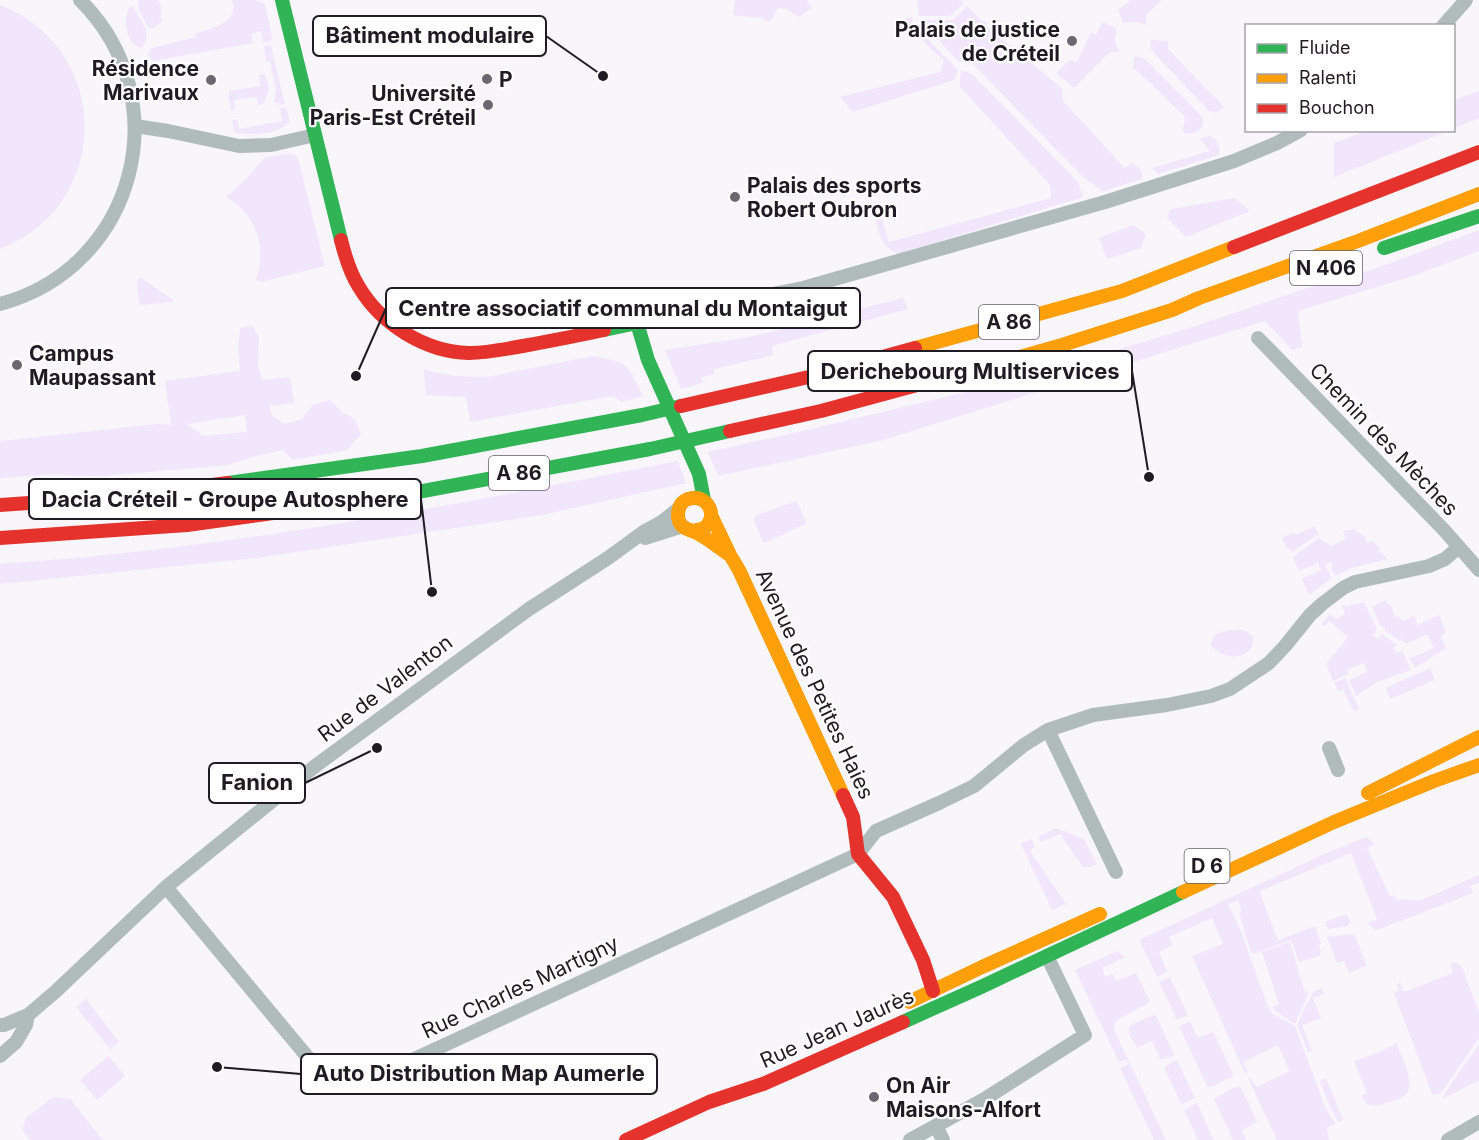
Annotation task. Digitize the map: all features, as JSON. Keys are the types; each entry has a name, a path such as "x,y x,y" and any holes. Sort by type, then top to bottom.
{"main road":[{"path":"282,0 349,266 359,287 373,306 392,325 422,342 455,352 474,353 583,335 638,323"},
{"name":"A 86","path":"0,505 115,496 422,456 642,415 813,376 1122,291 1479,152"},
{"name":"A 86","path":"0,538 187,525 388,497 650,449 821,411 964,373 1172,310 1479,194"},
{"name":"N 406","path":"1368,254 1479,216"},
{"name":"N 406","path":"1172,310 1181,312 1203,309 1269,287"},
{"name":"Avenue des Petites Haies","path":"638,323 648,360 694,463 704,500 710,507 711,515 739,570 853,817 858,854"},
{"path":"694,463 691,488 682,504 679,519 688,529 702,529 709,522 711,515"},
{"path":"682,504 696,497 704,500"},
{"name":"Avenue des Petites Haies","path":"688,529 730,555"},
{"name":"D 6","path":"1206,866 1354,800 1479,737"},
{"name":"D 6","path":"1047,956 1334,822 1479,765"},
{"path":"858,854 893,897 923,960 939,1005"},
{"name":"Rue Jean Jaurès","path":"902,1005 1112,909"},
{"name":"Rue Jean Jaurès","path":"626,1140 709,1102 763,1084 1047,956"},
{"name":"Rue Jean Jaurès","path":"709,1102 754,1074 776,1064"}],"street":[{"path":"0,304 17,299 54,280 79,260 99,238 116,210 128,180 134,150 135,126 130,87 120,57 110,38 99,21 80,0"},
{"path":"1445,24 1466,0"},
{"path":"135,126 168,130 239,146 271,145 315,135"},
{"path":"638,323 803,288 1105,202 1234,161 1297,132"},
{"name":"Chemin des Mèches","path":"1258,338 1478,568"},
{"name":"Rue de Valenton","path":"0,1056 16,1042 26,1025 28,1015 166,887 314,767 417,693 480,644 663,521 682,504"},
{"name":"Rue de Valenton","path":"632,540 688,529"},
{"path":"858,854 876,831 974,786 1024,745 1048,730 1093,715 1167,705 1211,696 1230,689 1269,663 1310,615 1342,588 1355,582 1429,566 1445,560 1459,546"},
{"path":"1048,730 1116,872"},
{"path":"1329,748 1338,770"},
{"name":"Rue Charles Martigny","path":"166,887 315,1066 347,1080 384,1073 858,854"},
{"path":"910,1140 983,1100 1085,1035 1047,956"},
{"path":"0,1025 28,1015"},
{"path":"1448,1140 1479,1122"},
{"path":"936,1126 943,1140"}],"shaded area":[{"path":"139,0 158,0 161,6 162,21 154,28 149,28 141,14"},
{"path":"232,0 255,0 265,4 271,41 263,43 261,31 251,34 253,43 153,61 148,56 152,48 196,37 195,34 223,23 232,14"},
{"path":"735,0 807,0 812,8 799,17 786,9 778,8 770,22 760,18 733,15"},
{"path":"918,0 961,0 964,3 950,16 919,16"},
{"path":"1129,0 1162,0 1146,15 1146,25 1137,22 1123,23 1118,10"},
{"path":"0,5 37,26 64,56 79,90 85,127 79,164 64,198 37,228 0,249"},
{"path":"130,6 133,7 145,28 147,38 141,48 132,41 127,30 126,17"},
{"path":"967,6 983,22 987,23 986,25 993,32 1062,88 1063,101 1125,168 1133,163 1142,171 1142,179 1103,191 1084,178 972,63 958,61 922,20 953,20"},
{"path":"912,17 913,24 958,70 954,80 853,112 840,97 940,72 944,61 911,29 904,35 899,31 900,29 905,30 907,23 903,21 904,19"},
{"path":"1103,22 1117,29 1115,41 1120,52 1110,52 1074,88 1056,73 1070,60 1077,62 1091,32 1096,35"},
{"path":"1151,40 1168,41 1168,49 1224,107 1216,113 1209,111 1154,53"},
{"path":"269,45 285,104 274,103 276,91 270,61 266,61 264,46"},
{"path":"1134,57 1146,60 1203,118 1203,125 1198,131 1184,133 1185,117 1133,68"},
{"path":"961,71 973,75 1078,182 1083,197 898,254 884,243 875,217 881,215 889,242 1051,198 1050,185 960,87"},
{"path":"264,74 269,90 264,103 258,106 257,97 234,100 235,110 231,111 229,91 260,86 259,75"},
{"path":"1479,91 1479,118 1455,128 1455,100"},
{"path":"286,107 290,121 279,129 257,134 236,133 234,130 232,120 237,119 239,129 282,121 280,108"},
{"path":"1364,132 1446,132 1334,177 1334,143"},
{"path":"1209,136 1218,143 1219,155 1158,174 1152,168 1210,151 1200,139"},
{"path":"286,154 295,155 298,158 325,266 261,282 256,280 260,256 257,233 245,213 226,197 264,158"},
{"path":"1235,198 1250,211 1186,237 1167,218 1171,209"},
{"path":"1133,225 1146,234 1141,248 1107,259 1099,238"},
{"path":"1479,230 1479,251 1413,276 1298,311 1302,347 1292,350 1265,321 883,440 718,476 708,452 983,388 1040,370 1080,361 1377,268"},
{"path":"140,278 173,302 142,305 139,303 137,282"},
{"path":"903,298 908,309 772,346 773,355 714,369 714,374 701,378 703,383 681,389 665,350 750,337"},
{"path":"252,326 259,336 258,366 262,380 290,377 294,403 269,406 272,416 285,424 302,419 313,405 330,400 342,412 355,419 361,434 347,450 293,460 283,450 229,465 103,476 43,475 0,478 0,441 157,424 171,425 165,381 240,371 238,349 240,328","holes":["245,415 247,432 203,436 187,424"]},
{"path":"593,356 626,366 643,396 622,402 613,396 470,422 466,397 426,395 424,370 454,376 487,377"},
{"path":"678,461 686,483 542,515 257,558 0,584 0,564 171,548 256,536 510,494"},
{"path":"796,501 805,524 763,542 754,521 755,516"},
{"path":"1315,526 1318,534 1292,552 1289,548 1287,549 1282,538"},
{"path":"1353,529 1367,538 1365,539 1367,543 1372,541 1388,559 1351,568 1335,576 1330,562 1325,565 1332,578 1309,595 1302,579 1321,570 1317,561 1316,564 1299,571 1293,557 1319,538 1331,546 1346,539 1343,531"},
{"path":"1386,600 1395,617 1399,616 1402,621 1414,616 1418,625 1439,615 1446,632 1441,636 1446,648 1415,668 1409,657 1434,648 1427,634 1406,644 1385,631 1372,607"},
{"path":"1364,602 1377,629 1373,635 1378,639 1382,634 1397,645 1393,649 1398,653 1402,650 1411,670 1377,682 1356,696 1349,680 1367,672 1364,663 1347,670 1348,674 1333,681 1326,664 1348,637 1329,621 1324,626 1321,624 1330,614 1336,619 1345,614 1342,605 1348,606"},
{"path":"1232,630 1242,630 1250,634 1253,639 1252,646 1241,655 1222,654 1211,646 1215,636"},
{"path":"1430,668 1435,680 1390,699 1386,688"},
{"path":"1345,678 1359,709 1354,712 1343,689 1338,691 1334,683"},
{"path":"1056,828 1084,839 1097,864 1083,867 1060,834 1041,842 1038,837"},
{"path":"1366,837 1375,844 1367,848 1390,896 1394,895 1397,901 1404,899 1419,901 1479,875 1479,882 1470,886 1473,893 1375,930 1367,923 1377,919 1351,853 1260,891 1278,940 1315,926 1321,944 1319,945 1321,953 1319,956 1299,962 1291,940 1254,954 1251,952 1239,913 1242,911 1238,900 1228,904 1241,931 1268,1007 1273,1014 1295,1026 1325,1107 1335,1124 1326,1128 1330,1140 1277,1140 1248,1078 1250,1077 1256,1087 1290,1071 1278,1045 1243,1062 1248,1072 1245,1073 1192,956 1223,944 1212,918 1169,937 1173,945 1159,952 1167,971 1157,977 1140,942 1141,939"},
{"path":"1031,839 1035,846 1030,851 1066,904 1052,910 1021,844"},
{"path":"1347,914 1350,922 1348,926 1328,929 1325,922"},
{"path":"1351,934 1356,938 1366,966 1349,973 1344,961 1337,963 1327,937"},
{"path":"1290,942 1305,993 1309,992 1295,1024 1272,1007 1279,1004 1262,952"},
{"path":"1118,951 1125,957 1102,968 1105,977 1113,974 1116,981 1136,973 1150,1002 1119,1019 1115,1023 1114,1030 1166,1140 1154,1140 1120,1068 1128,1064 1126,1059 1119,1062 1075,970"},
{"path":"1450,964 1462,967 1479,1012 1479,1038 1443,1090 1434,1095 1394,993 1399,990 1397,985 1400,982 1404,992 1453,973"},
{"path":"1170,977 1188,1015 1177,1020 1159,982"},
{"path":"1322,988 1324,994 1313,998 1321,1018 1302,1025 1312,1051 1308,1052 1297,1024 1313,992"},
{"path":"86,999 119,1042 110,1049 76,1007"},
{"path":"1154,1015 1174,1055 1161,1060 1152,1041 1137,1048 1129,1034 1129,1027 1132,1024"},
{"path":"1190,1021 1198,1038 1213,1032 1233,1073 1232,1077 1211,1087 1207,1086 1179,1026"},
{"path":"1396,1043 1408,1076 1407,1093 1399,1099 1384,1104 1367,1104 1361,1096 1367,1093 1354,1061 1382,1051"},
{"path":"1479,1044 1479,1080 1443,1099 1445,1093"},
{"path":"109,1056 125,1076 97,1100 81,1081"},
{"path":"1177,1060 1195,1098 1181,1104 1164,1067"},
{"path":"1326,1078 1343,1120 1338,1122 1320,1081"},
{"path":"1235,1087 1242,1089 1257,1122 1242,1130 1246,1140 1233,1140 1214,1099"},
{"path":"53,1097 70,1099 103,1140 30,1140 22,1130 26,1118"},
{"path":"1197,1103 1214,1140 1198,1140 1184,1110"}],"traffic: fast":[{"path":"282,0 341,240"},
{"path":"1384,248 1479,216"},
{"path":"604,330 637,323 648,360 699,474 704,500"},
{"path":"228,483 422,456 681,406"},
{"path":"396,496 650,449 730,431"},
{"path":"903,1022 1183,892"}],"traffic: slow":[{"path":"1006,361 1172,310 1479,194"},
{"path":"915,348 1122,291 1234,247"},
{"path":"693,531 702,529 710,520 710,508 702,499 695,498 682,503 678,511 679,520 686,529 703,536 730,555"},
{"path":"711,515 739,570 843,795"},
{"path":"1368,793 1479,737"},
{"path":"1183,892 1334,822 1479,765"},
{"path":"909,1002 1100,914"}],"traffic: jam":[{"path":"1234,247 1479,152"},
{"path":"341,240 353,276 379,313 406,334 436,347 469,353 482,352 604,330"},
{"path":"681,406 813,376 915,348"},
{"path":"730,431 821,411 1006,361"},
{"path":"0,505 115,497 228,483"},
{"path":"0,538 187,525 396,496"},
{"path":"843,795 853,817 858,854 893,897 923,960 933,991"},
{"path":"626,1140 709,1102 763,1084 903,1022"}],"place":[{"name":"Palais de justice de Créteil","path":"1072,41"},
{"name":"Bâtiment modulaire","path":"603,76"},
{"name":"P","path":"487,79"},
{"name":"Résidence Marivaux","path":"211,80"},
{"name":"Université Paris-Est Créteil","path":"488,105"},
{"name":"Palais des sports Robert Oubron","path":"735,197"},
{"name":"Campus Maupassant","path":"17,365"},
{"name":"Centre associatif communal du Montaigut","path":"356,376"},
{"name":"Derichebourg Multiservices","path":"1149,477"},
{"name":"Dacia Créteil - Groupe Autosphere","path":"432,592"},
{"name":"Fanion","path":"377,748"},
{"name":"Auto Distribution Map Aumerle","path":"217,1067"},
{"name":"On Air Maisons-Alfort","path":"874,1097"}]}
